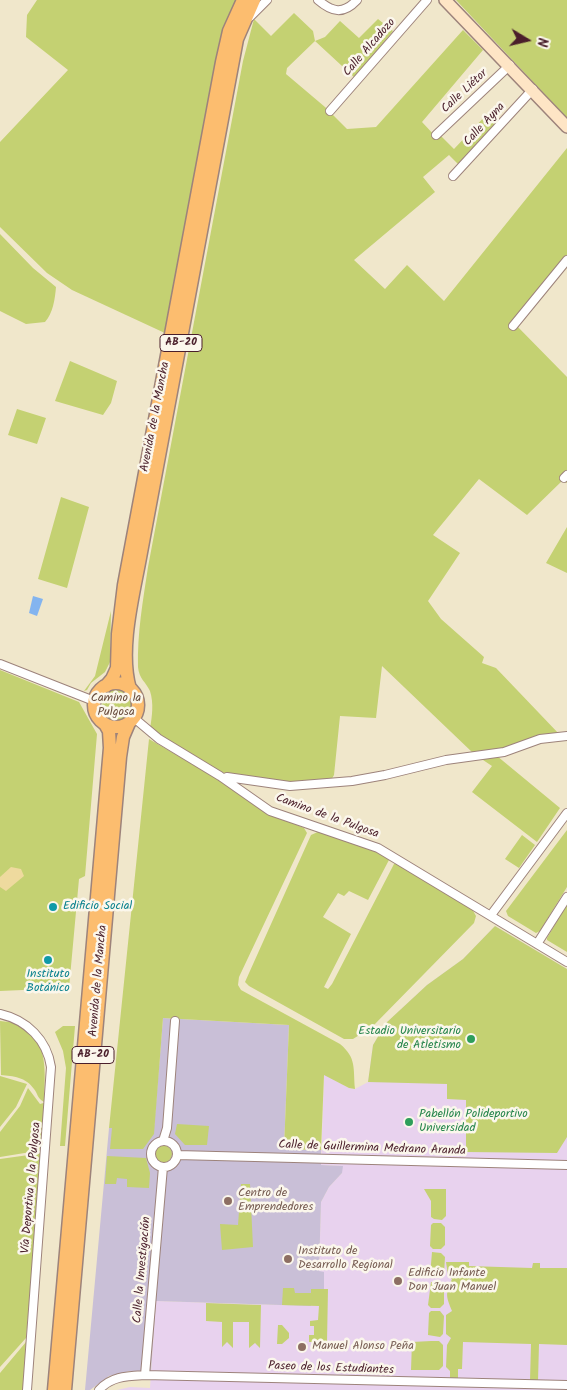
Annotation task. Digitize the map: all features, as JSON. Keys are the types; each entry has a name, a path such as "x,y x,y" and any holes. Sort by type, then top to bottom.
{"main road":[{"name":"Avenida de la Mancha","path":"106,686 114,676 118,662 118,634 124,585 222,62 229,31 243,0"},
{"name":"Avenida de la Mancha","path":"130,689 126,666 129,630 139,563 237,39 254,0"},
{"path":"445,0 510,65 567,127"},
{"path":"94,701 97,694 106,686 119,684 130,689"},
{"name":"AB-20","path":"130,689 137,699 138,706 132,720"},
{"name":"AB-20","path":"94,701 96,715 105,724"},
{"name":"Avenida de la Mancha","path":"65,1390 120,757 123,737 132,720"},
{"path":"105,724 118,727 132,720"},
{"name":"Avenida de la Mancha","path":"54,1390 110,748 109,731 105,724"}],"street":[{"path":"250,17 267,0"},
{"path":"318,0 328,9 336,11 350,7 357,0"},
{"name":"Calle Alcadozo","path":"330,111 428,0"},
{"name":"Calle Liétor","path":"436,135 510,65"},
{"name":"Calle Ayna","path":"453,176 533,89"},
{"path":"513,326 567,260"},
{"path":"0,664 94,701"},
{"name":"Camino de la Pulgosa","path":"132,720 270,810 378,848 567,962"},
{"path":"220,776 254,783 290,786 352,780 385,775 446,760 504,752 540,740 567,736"},
{"path":"491,915 567,813"},
{"path":"538,944 567,897"},
{"name":"Vía Deportiva a la Pulgosa","path":"0,1014 18,1020 35,1033 46,1048 51,1067 27,1390"},
{"path":"164,1141 167,1128 175,1021"},
{"path":"164,1141 173,1145 177,1155 171,1165 163,1167 153,1162 150,1154 153,1146 164,1141"},
{"name":"Calle de Guillermina Medrano Aranda","path":"177,1155 567,1165"},
{"name":"Calle la Investigación","path":"145,1375 163,1167"},
{"name":"Paseo de los Estudiantes","path":"99,1390 110,1381 122,1376 145,1375 388,1386 567,1385"}],"shaded area":[{"path":"495,926 567,969 567,1390 117,1390 130,1387 150,1388 156,1301 310,1306 311,1289 319,1272 321,1202 329,1187 342,1173 342,1166 321,1165 324,1074 349,1088 355,1089 368,1082 373,1045 386,1023 427,985 463,959"},
{"path":"163,1018 289,1025 284,1149 321,1150 321,1165 343,1166 342,1173 329,1187 321,1202 319,1271 324,1272 324,1289 311,1289 311,1306 156,1301 151,1371 130,1371 109,1376 90,1390 85,1390 109,1128 154,1127"}],"green space":[{"path":"37,0 237,0 167,334 72,290 47,273 0,227 0,142 68,70 26,37 27,15"},
{"path":"456,0 567,0 567,118"},
{"path":"294,13 313,31 315,41 287,68 286,74 325,107 347,129 376,127 463,30 483,50 422,122 436,137 441,136 454,149 489,112 498,121 458,164 449,155 423,177 435,192 354,260 385,289 407,265 444,301 567,148 567,258 514,323 567,377 567,471 561,477 567,476 567,483 563,480 527,515 479,479 433,535 460,553 428,601 441,619 484,657 482,663 496,668 560,735 505,751 473,753 382,666 376,718 340,716 334,775 330,782 293,784 226,774 197,759 150,729 152,701 150,691 140,675 138,667 138,642 148,567 243,61 254,19 271,36"},
{"path":"378,19 393,31 355,78 315,41 325,37 340,21 359,38"},
{"path":"0,234 33,268 56,287 52,310 45,322 26,324 0,311"},
{"path":"70,361 117,381 111,403 103,415 55,401"},
{"path":"17,409 46,418 37,444 8,435"},
{"path":"61,497 89,507 67,588 38,579"},
{"path":"567,527 567,573 546,563"},
{"path":"111,611 110,662 105,672 84,691 95,676"},
{"path":"0,670 79,702 97,734 85,876 79,879 69,988 0,991"},
{"name":"Camino la Pulgosa","path":"115,688 127,694 133,706 127,718 115,724 103,718 97,706 103,694"},
{"path":"149,739 223,782 269,813 304,828 307,833 239,977 238,985 241,990 340,1044 352,1059 355,1089 349,1088 324,1075 321,1150 284,1149 289,1025 163,1018 154,1134 143,1149 110,1149 112,1128 109,1128"},
{"path":"497,756 560,808 537,842 472,792 492,766 480,758"},
{"path":"567,830 567,887 540,931 536,933 508,916 506,911"},
{"path":"320,831 367,846 384,855 389,860 368,900 349,891 344,896 338,893 323,917 351,934 324,987 328,989 332,984 394,864 399,864 471,907 476,916 474,923 372,1027 353,1039 344,1039 245,982 311,835"},
{"path":"522,835 535,845 519,868 505,859"},
{"path":"567,904 567,952 547,940 547,938"},
{"name":"Estadio Universitario de Atletismo","path":"495,926 567,969 567,1137 557,1153 466,1152 466,1100 447,1099 447,1084 368,1082 373,1045 386,1023 427,985 463,959"},
{"path":"0,1021 16,1024 28,1030 36,1038 44,1061 44,1102 27,1082 15,1077 1,1075"},
{"path":"63,1026 75,1026 65,1146 60,1146 66,1068 63,1051 55,1032"},
{"path":"0,1076 27,1084 16,1107 0,1127"},
{"path":"28,1088 40,1104 47,1102 43,1150 0,1157 0,1132 20,1106"},
{"path":"177,1124 209,1126 207,1145 185,1145 175,1134"},
{"path":"163,1145 169,1148 172,1154 169,1160 163,1163 157,1160 154,1154 157,1148"},
{"path":"43,1153 26,1338 0,1367 0,1159"},
{"path":"107,1156 146,1158 150,1173 149,1188 127,1187 127,1179 117,1178 116,1184 105,1184"},
{"path":"241,1184 250,1184 253,1247 222,1250 220,1224 238,1225"},
{"path":"424,1189 446,1189 446,1216 442,1220 431,1217 431,1201"},
{"path":"433,1223 441,1223 445,1227 445,1245 441,1249 433,1249 430,1246 431,1225"},
{"path":"432,1252 441,1253 445,1257 444,1274 441,1278 430,1276"},
{"path":"446,1262 469,1262 469,1266 532,1268 533,1263 540,1263 540,1268 567,1268 567,1345 539,1344 538,1381 530,1381 531,1344 463,1342 462,1369 458,1369 458,1380 450,1380 450,1371 446,1367 447,1345 451,1338 446,1334 446,1315 452,1311 447,1295 452,1279 448,1275"},
{"path":"431,1282 440,1282 444,1286 444,1304 440,1308 431,1308 428,1305"},
{"path":"283,1288 294,1288 295,1293 311,1293 311,1289 328,1289 327,1342 309,1342 309,1335 314,1335 314,1326 310,1326 310,1321 318,1320 319,1306 282,1305"},
{"path":"206,1303 261,1305 260,1348 255,1343 249,1348 249,1322 233,1322 233,1348 227,1342 222,1347 222,1322 206,1321"},
{"path":"431,1311 440,1311 444,1316 443,1334 440,1337 428,1335 429,1313"},
{"path":"278,1325 282,1325 289,1333 289,1338 282,1344 277,1344"},
{"path":"439,1341 443,1345 443,1366 439,1370 411,1370 412,1342"},
{"path":"26,1342 23,1390 0,1390 0,1373"}],"sand":[{"path":"11,867 21,869 24,876 6,891 0,887 0,877"}],"water":[{"path":"33,596 43,599 37,616 29,613"}],"place":[{"name":"Edificio Social","path":"53,907"},
{"name":"Instituto Botánico","path":"48,960"},
{"name":"Estadio Universitario de Atletismo","path":"471,1039"},
{"name":"Pabellón Polideportivo Universidad","path":"409,1122"},
{"name":"Centro de Emprendedores","path":"228,1201"},
{"name":"Instituto de Desarrollo Regional","path":"288,1259"},
{"name":"Edificio Infante Don Juan Manuel","path":"398,1281"},
{"name":"Manuel Alonso Peña","path":"302,1347"}]}
